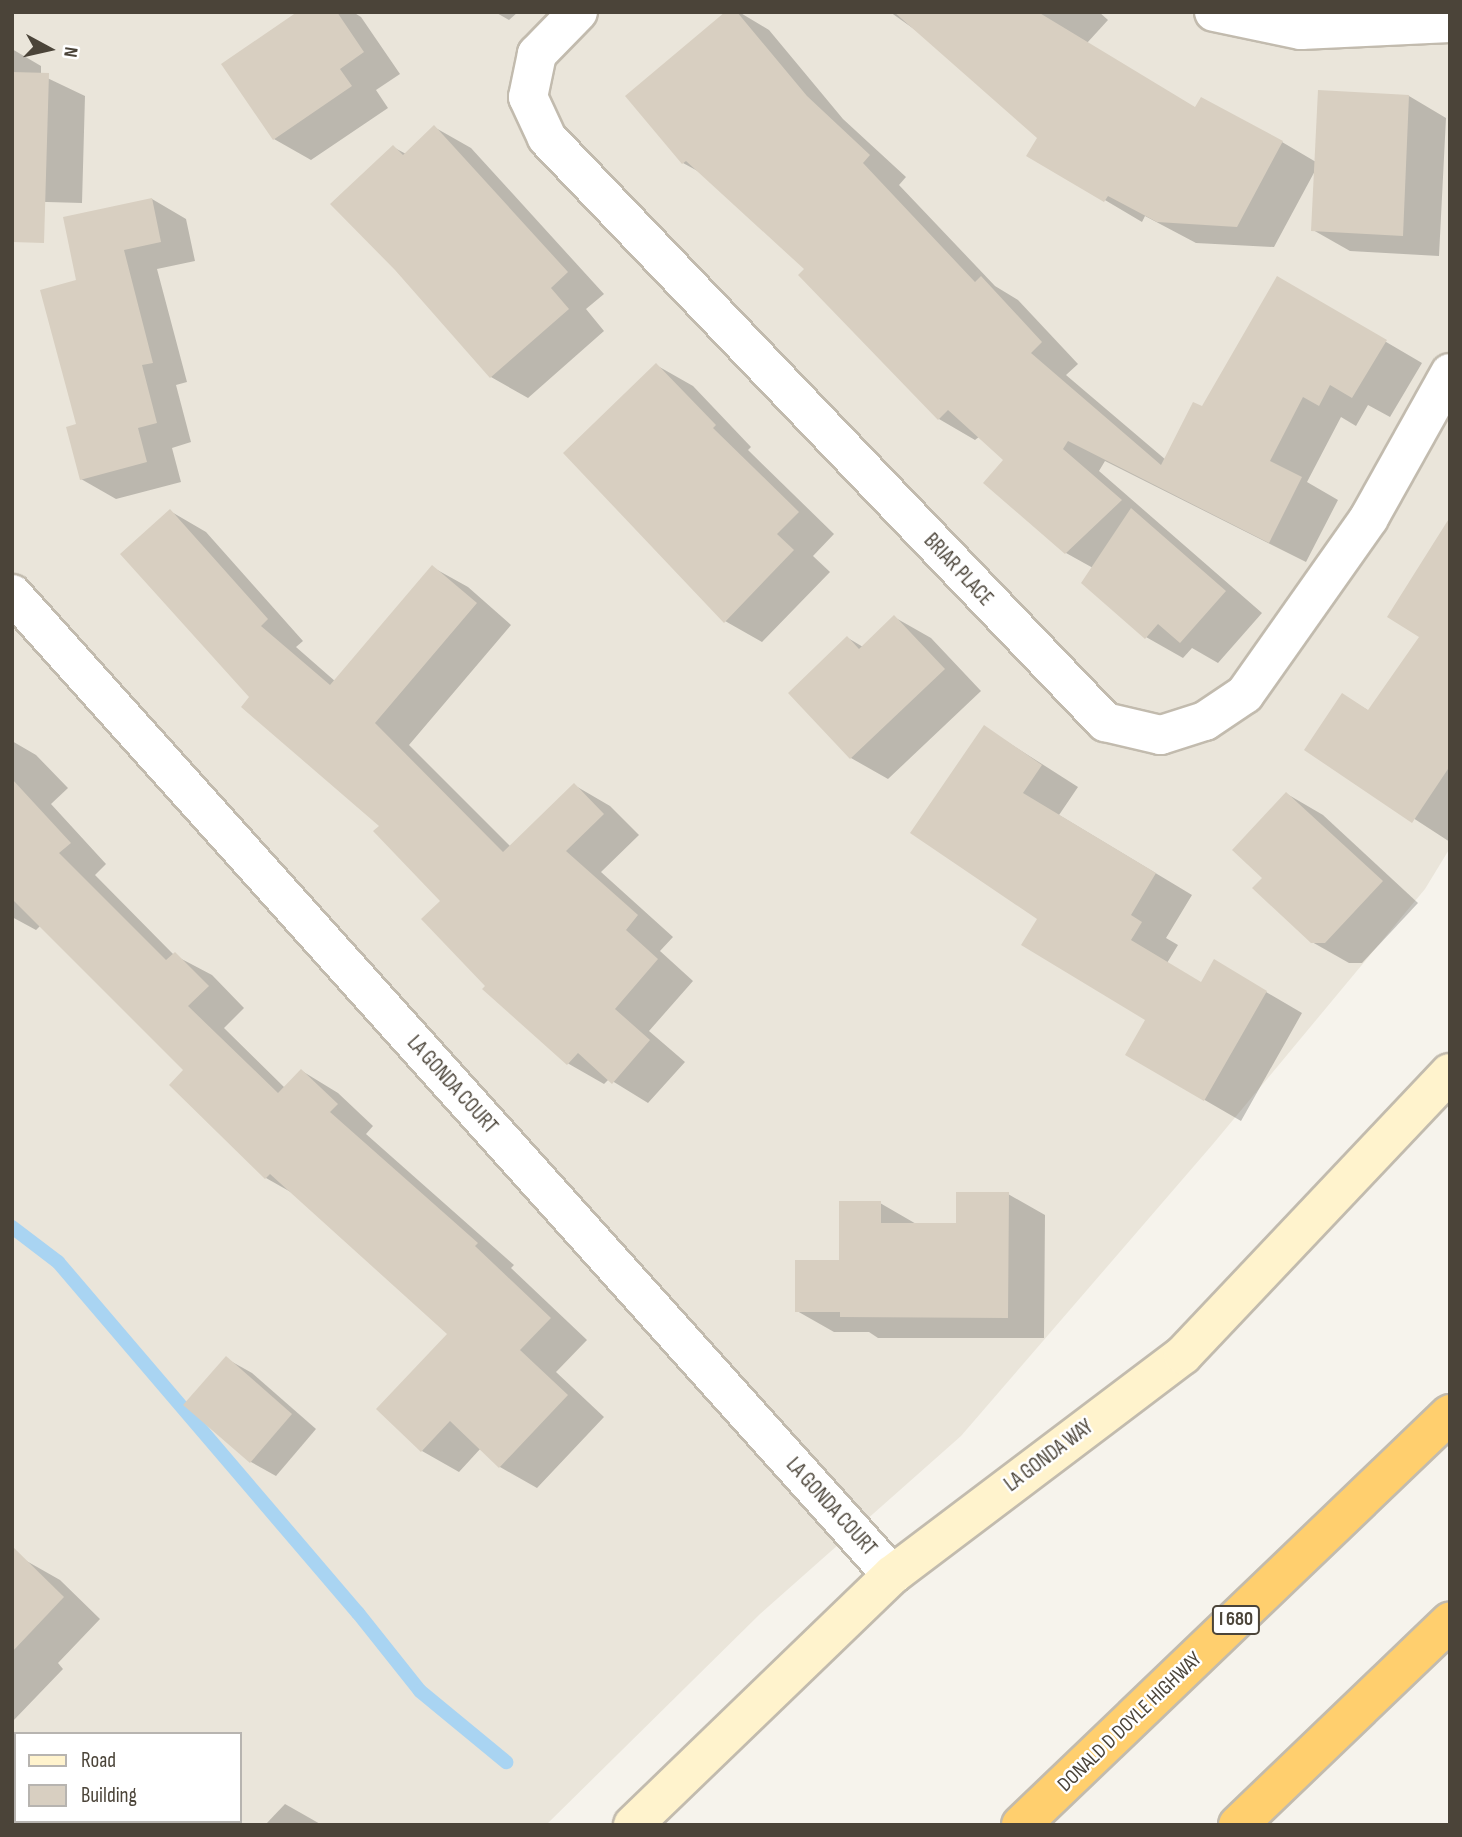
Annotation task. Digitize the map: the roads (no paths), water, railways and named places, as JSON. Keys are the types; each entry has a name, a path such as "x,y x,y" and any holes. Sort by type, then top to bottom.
{"highway":[{"name":"DONALD D DOYLE HIGHWAY","path":"1021,1825 1450,1415"},
{"path":"1238,1825 1450,1622"}],"street":[{"name":"BRIAR PLACE","path":"578,12 537,54 528,97 547,138 1105,722 1161,735 1205,721 1245,694 1369,518 1450,373"},
{"path":"1214,12 1301,30 1450,23"},
{"name":"LA GONDA COURT","path":"12,594 892,1575"},
{"name":"LA GONDA WAY","path":"633,1825 892,1575 1183,1354 1450,1073"}],"waterway":[{"path":"12,1227 58,1262 358,1613 420,1691 506,1762"}]}
